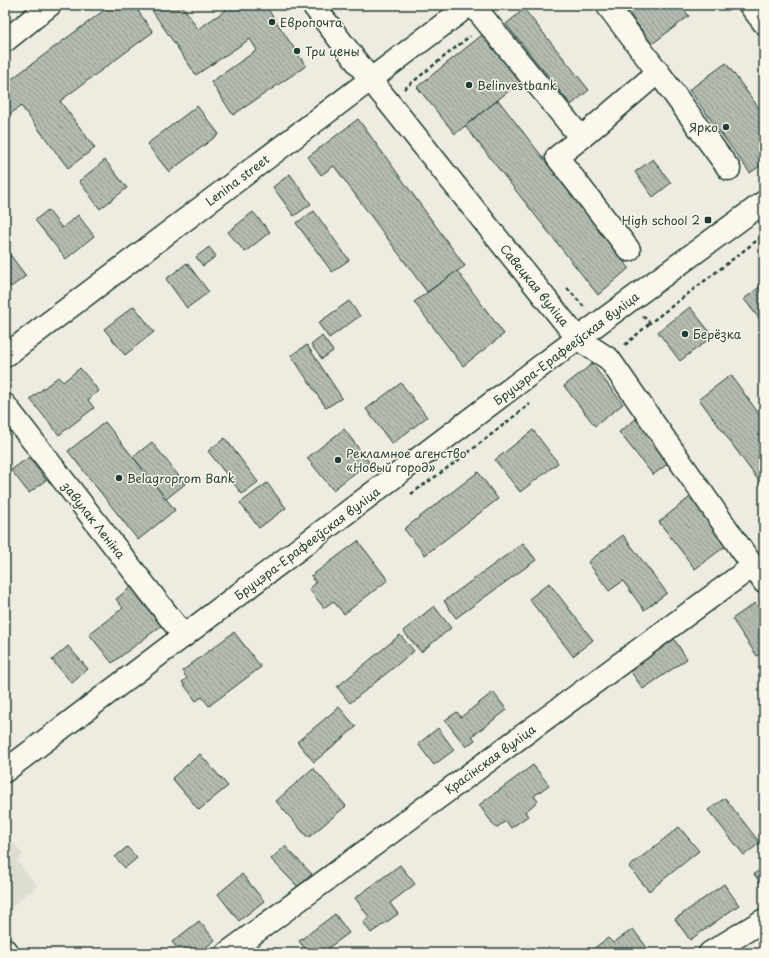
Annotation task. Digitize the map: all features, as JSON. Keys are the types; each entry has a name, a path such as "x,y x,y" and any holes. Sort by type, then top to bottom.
{"street":[{"path":"5,41 50,5"},
{"name":"Савецкая вуліца","path":"313,5 370,79 578,338 609,359 759,574"},
{"name":"Lenina street","path":"5,356 470,5"},
{"path":"474,5 581,138"},
{"path":"607,5 729,169"},
{"path":"750,5 764,23"},
{"path":"629,250 557,157 658,72"},
{"name":"Бруцэра-Ерафееўская вуліца","path":"5,771 578,338 764,202"},
{"name":"завулак Леніна","path":"5,405 184,636"},
{"name":"Красінская вуліца","path":"227,953 759,574"},
{"path":"710,953 764,920"}],"path":[{"path":"402,90 488,23"},
{"path":"629,300 650,323 764,235"},
{"path":"566,286 586,310"}],"shaded area":[{"path":"12,841 23,855 17,861 37,886 5,912 5,845"}],"building":[{"path":"111,5 146,5 138,11 153,32 60,101 95,148 68,168 21,106 5,118 5,84"},
{"path":"156,5 182,5 198,29 226,10 223,5 265,5 306,66 233,115 211,82 257,50 250,39 196,75 151,9"},
{"path":"623,5 680,5 689,16 652,44"},
{"path":"524,9 589,90 571,105 506,24"},
{"name":"Belinvestbank","path":"482,35 520,82 455,134 417,87"},
{"path":"726,63 764,115 764,163 750,173 689,90"},
{"path":"498,100 629,268 598,295 465,126"},
{"path":"197,106 219,134 169,172 147,144"},
{"path":"358,119 465,266 427,292 334,166 321,175 308,157"},
{"path":"653,159 671,183 653,197 635,172"},
{"path":"105,160 127,188 100,209 79,181"},
{"path":"290,174 311,204 294,216 273,187"},
{"path":"48,210 62,228 78,215 94,236 66,259 35,220"},
{"path":"314,211 349,260 332,272 296,223"},
{"path":"253,212 270,232 245,252 228,232"},
{"path":"209,247 216,256 203,266 196,257"},
{"path":"5,248 26,276 11,287 5,280"},
{"path":"187,263 209,292 187,308 166,279"},
{"path":"457,271 504,334 463,366 414,302"},
{"path":"762,285 764,288 764,325 744,299"},
{"path":"349,301 360,316 329,338 318,323"},
{"path":"134,306 154,332 125,355 104,329"},
{"name":"Берёзка","path":"690,307 713,336 680,361 658,332"},
{"path":"322,336 333,351 322,359 311,345"},
{"path":"307,345 342,398 326,408 291,355"},
{"path":"592,364 623,404 595,426 564,386"},
{"path":"80,368 99,391 88,400 94,408 59,435 30,399 58,377 63,382"},
{"path":"731,375 764,421 764,488 699,399"},
{"path":"401,383 427,417 392,444 366,409"},
{"path":"636,419 670,462 653,475 619,432"},
{"name":"Belagroprom Bank","path":"105,422 175,510 138,540 68,451"},
{"name":"Рекламное агенство «Новый город»","path":"344,429 369,462 333,490 307,458"},
{"path":"533,430 558,463 520,492 495,460"},
{"path":"225,438 258,482 242,494 208,451"},
{"path":"152,442 185,484 166,499 133,457"},
{"path":"29,457 46,480 29,493 11,470"},
{"path":"478,472 498,499 425,555 404,529"},
{"path":"267,483 286,508 259,528 240,503"},
{"path":"690,497 727,545 695,569 659,522"},
{"path":"623,535 667,593 644,610 623,581 609,591 588,562"},
{"path":"358,541 388,580 344,614 333,601 324,608 309,589 316,583 311,576"},
{"path":"523,543 536,560 456,618 444,601"},
{"path":"549,583 593,640 573,656 529,599"},
{"path":"131,587 161,626 112,663 89,634 123,608 116,599"},
{"path":"755,603 764,616 764,651 757,656 732,619"},
{"path":"434,606 451,628 421,652 403,631"},
{"path":"234,632 261,667 209,706 202,697 196,701 182,682 187,678 182,671"},
{"path":"400,635 414,651 350,703 337,687"},
{"path":"674,639 687,659 643,689 629,669"},
{"path":"68,646 88,669 72,683 52,660"},
{"path":"493,692 507,710 472,736 475,740 466,747 445,720 457,712 461,717"},
{"path":"339,707 356,727 314,762 297,742"},
{"path":"438,728 454,750 434,765 418,744"},
{"path":"200,754 228,786 199,810 172,778"},
{"path":"533,765 549,785 534,796 538,801 525,812 528,816 511,828 506,821 496,828 479,805"},
{"path":"313,768 346,806 308,838 276,801"},
{"path":"725,798 760,843 744,855 708,810"},
{"path":"679,827 699,851 649,891 629,867"},
{"path":"285,846 312,874 298,887 271,859"},
{"path":"127,847 137,858 125,868 115,857"},
{"path":"400,865 415,884 390,903 398,914 371,933 363,922 369,917 355,898"},
{"path":"764,867 764,888 754,874"},
{"path":"242,874 264,901 239,921 218,894"},
{"path":"724,884 739,905 690,940 675,919"},
{"path":"335,914 349,933 324,951 326,953 308,953 299,941"},
{"path":"199,921 215,940 199,953 181,953 172,942"},
{"path":"633,929 651,953 596,953 593,949 608,938 613,943"}],"place":[{"name":"Европочта","path":"272,22"},
{"name":"Три цены","path":"297,51"},
{"name":"Belinvestbank","path":"469,85"},
{"name":"Ярко","path":"726,127"},
{"name":"High school 2","path":"708,220"},
{"name":"Берёзка","path":"685,334"},
{"name":"Рекламное агенство «Новый город»","path":"338,460"},
{"name":"Belagroprom Bank","path":"119,478"}]}
